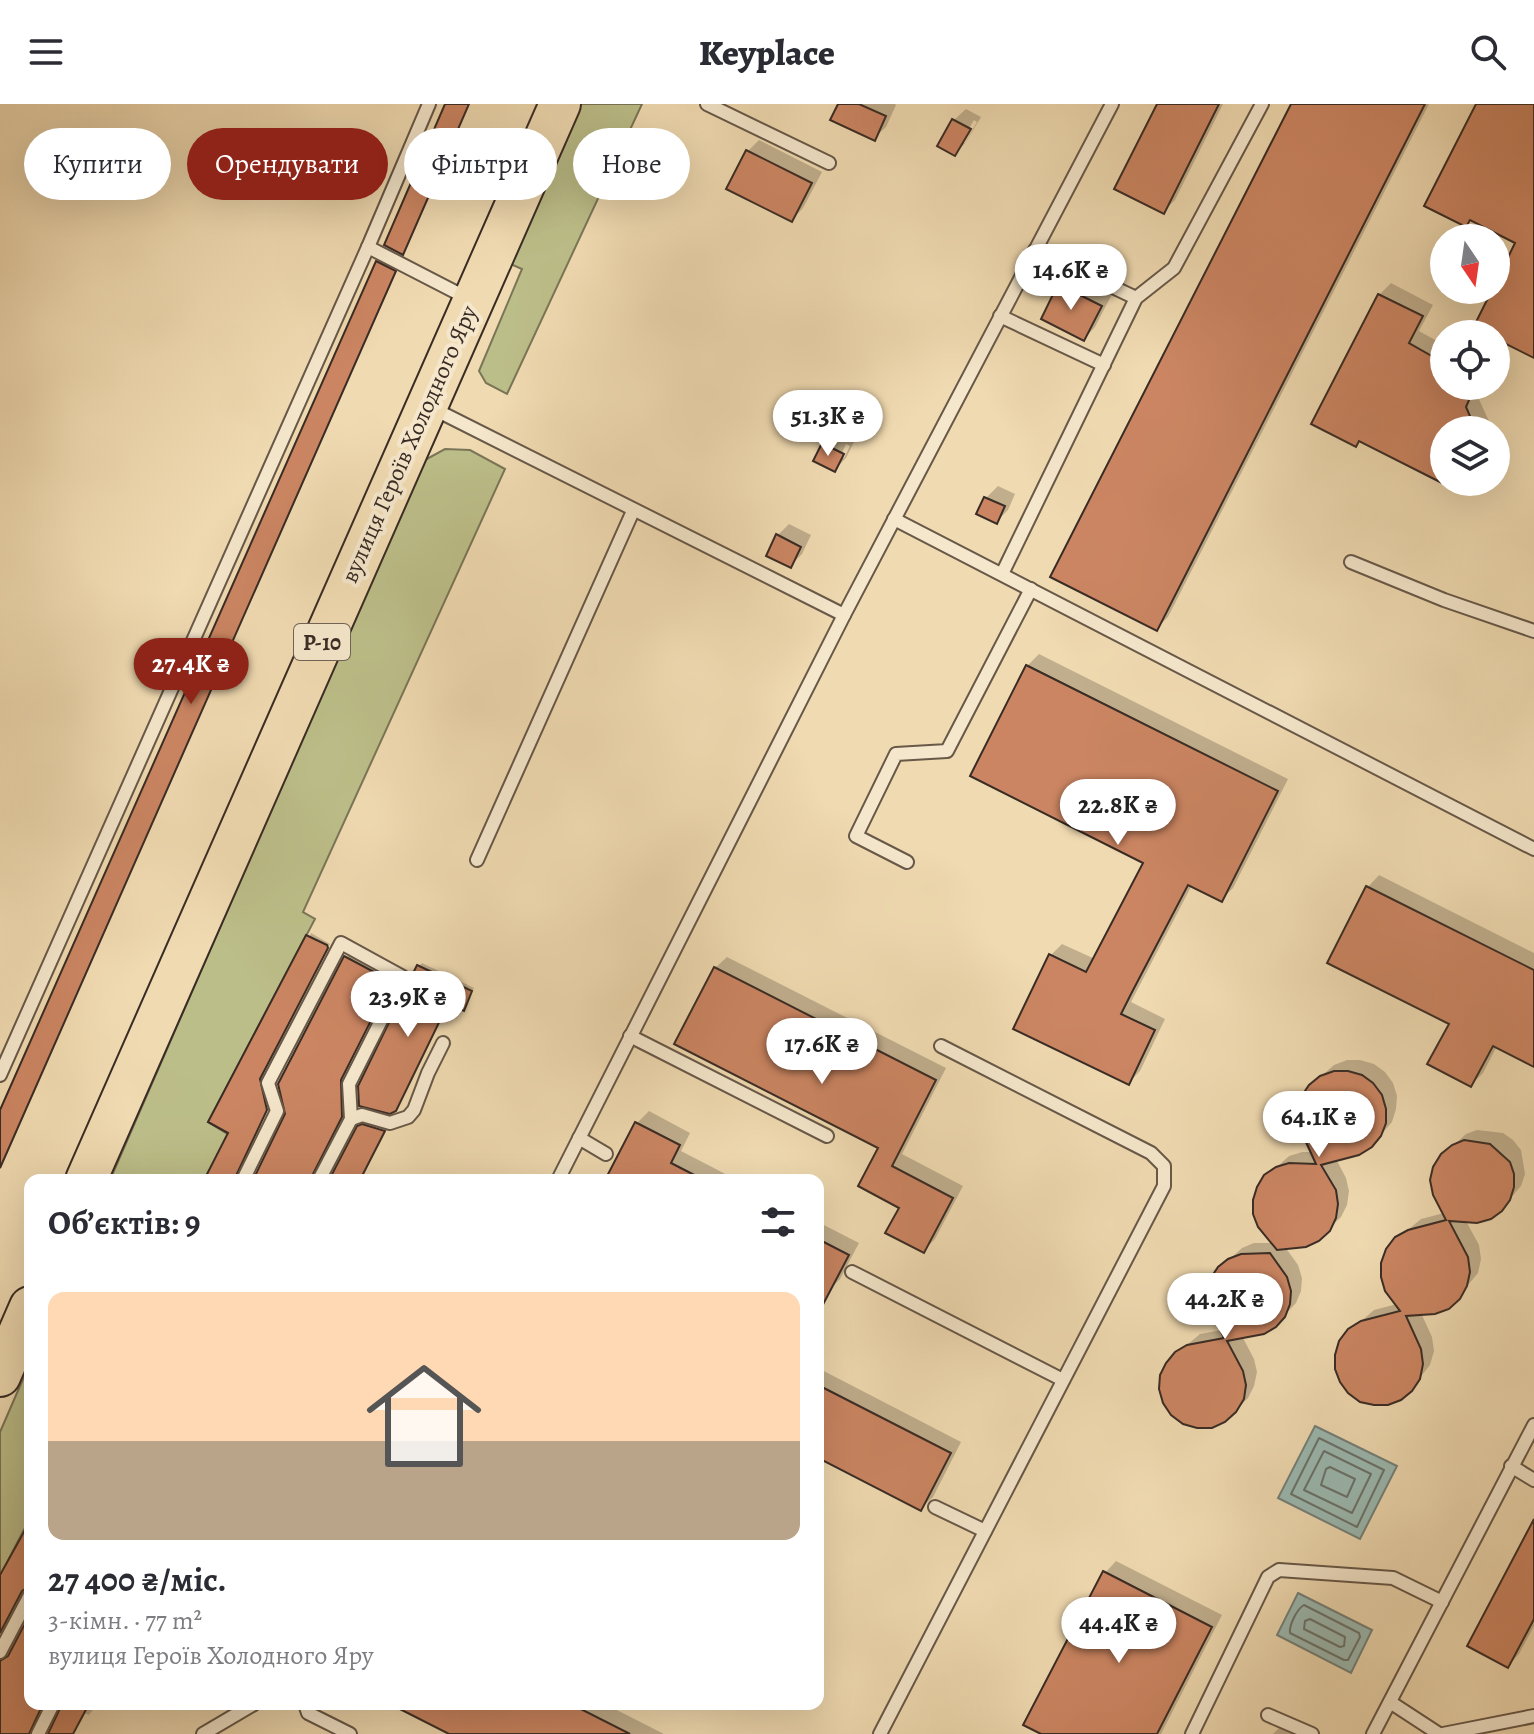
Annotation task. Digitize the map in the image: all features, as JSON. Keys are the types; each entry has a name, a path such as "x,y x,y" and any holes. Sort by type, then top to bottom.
{"main road":[{"name":"вулиця Героїв Холодного Яру","path":"89,1174 560,104"},
{"path":"9,1365 24,1324"}],"lane":[{"path":"0,1075 429,104"},
{"path":"707,104 829,163"},
{"path":"561,1174 844,615 1112,104"},
{"path":"1002,574 1136,298 1174,268 1262,104"},
{"path":"368,247 472,301"},
{"path":"1035,250 1136,298"},
{"path":"1000,316 1104,365"},
{"path":"426,405 844,615"},
{"path":"477,860 633,511"},
{"path":"894,519 1534,849"},
{"path":"1351,562 1444,600 1534,631"},
{"path":"907,862 856,836 896,754 947,751 1031,589"},
{"path":"246,1174 277,1111 268,1083 341,943 403,977 349,1084 351,1119 322,1174"},
{"path":"630,1036 827,1136"},
{"path":"351,1119 362,1115 390,1123 408,1117 414,1110 443,1043"},
{"path":"880,1734 1164,1186 1164,1166 1151,1153 941,1046"},
{"path":"579,1138 606,1154"},
{"path":"852,1272 1063,1380"},
{"path":"1373,1734 1534,1425"},
{"path":"1511,1466 1534,1480"},
{"path":"935,1507 985,1531"},
{"path":"1192,1734 1268,1577 1279,1570 1393,1578 1442,1602"},
{"path":"0,1652 24,1606"},
{"path":"1390,1702 1441,1734 1534,1716"},
{"path":"38,1734 50,1710"},
{"path":"203,1734 244,1710"},
{"path":"307,1710 350,1734"},
{"path":"1268,1715 1312,1734"}],"green space":[{"path":"576,104 642,104 631,128 573,128 573,200 597,200 507,394 486,383 479,371 522,269 506,262 533,200 557,200 557,147"},
{"path":"445,449 470,450 505,469 303,912 315,919 208,1122 229,1135 208,1174 113,1174 423,461"},
{"path":"24,1377 24,1530 0,1576 0,1432"}],"water":[{"path":"1315,1426 1397,1466 1360,1539 1278,1498"},
{"path":"1298,1593 1372,1630 1351,1673 1277,1635"}],"building":[{"path":"445,104 469,104 459,128 435,128"},
{"path":"838,104 859,104 886,116 875,141 830,120"},
{"path":"1157,104 1219,104 1164,214 1114,189"},
{"path":"1291,104 1425,104 1157,631 1050,577"},
{"path":"1476,104 1534,104 1534,358 1510,346 1510,320 1477,320 1485,304 1510,304 1510,253 1515,243 1510,240 1510,224 1478,224 1470,220 1468,224 1460,224 1424,206"},
{"path":"952,119 971,129 955,156 937,146"},
{"path":"746,150 812,183 792,222 726,189"},
{"path":"404,199 427,200 403,255 384,245"},
{"path":"376,261 396,271 0,1168 0,1110"},
{"path":"1058,284 1102,306 1084,341 1041,319"},
{"path":"1378,294 1423,316 1409,343 1430,355 1430,400 1469,400 1466,407 1470,416 1430,416 1430,477 1359,441 1356,447 1311,424"},
{"path":"822,443 844,454 835,472 813,461"},
{"path":"984,497 1005,506 997,524 976,514"},
{"path":"776,534 801,547 791,568 766,556"},
{"path":"1026,665 1278,791 1222,902 1188,885 1131,994 1121,1014 1155,1030 1129,1085 1013,1029 1049,954 1086,972 1143,863 970,776"},
{"path":"1366,886 1534,970 1534,1067 1493,1046 1471,1087 1427,1064 1449,1024 1327,963"},
{"path":"306,935 327,945 260,1079 267,1110 237,1174 207,1174 228,1133 208,1122"},
{"path":"344,956 391,981 341,1080 342,1117 313,1174 256,1174 285,1114 278,1084"},
{"path":"417,965 472,991 464,1011 448,1004 396,1111 390,1114 359,1106 358,1086"},
{"path":"714,967 936,1080 892,1166 953,1198 924,1253 885,1233 899,1208 858,1186 878,1148 674,1044"},
{"path":"1334,1071 1362,1075 1373,1083 1382,1095 1386,1123 1372,1147 1359,1155 1321,1165 1336,1190 1338,1204 1330,1231 1306,1247 1277,1250 1258,1227 1253,1214 1257,1187 1264,1175 1276,1167 1289,1163 1316,1164 1299,1127 1297,1112 1301,1097 1309,1085 1320,1076"},
{"path":"635,1122 680,1145 671,1163 692,1174 608,1174"},
{"path":"362,1124 385,1131 363,1174 332,1174 357,1126"},
{"path":"1464,1140 1490,1144 1510,1162 1514,1187 1510,1200 1491,1219 1477,1223 1449,1221 1468,1257 1470,1272 1467,1286 1460,1299 1449,1309 1435,1314 1406,1316 1421,1349 1423,1364 1420,1379 1412,1391 1388,1405 1360,1402 1348,1393 1335,1369 1339,1341 1348,1329 1361,1321 1400,1311 1385,1291 1381,1277 1381,1263 1386,1249 1395,1237 1408,1230 1446,1220 1433,1195 1430,1180 1441,1154"},
{"path":"824,1242 849,1255 824,1303"},
{"path":"1270,1253 1287,1277 1291,1291 1290,1304 1285,1317 1276,1327 1264,1334 1227,1341 1243,1371 1246,1385 1244,1399 1225,1422 1212,1428 1183,1424 1171,1415 1159,1389 1160,1375 1166,1363 1175,1352 1187,1345 1224,1338 1209,1306 1207,1293 1210,1279 1218,1267 1241,1254"},
{"path":"824,1388 951,1453 921,1511 824,1461"},
{"path":"1534,1519 1534,1619 1508,1668 1467,1646"},
{"path":"24,1532 24,1590 0,1633 0,1575"},
{"path":"1103,1571 1212,1627 1157,1734 1041,1734 1023,1725"},
{"path":"24,1625 24,1710 40,1710 29,1734 0,1734 0,1661 8,1656"},
{"path":"59,1710 86,1710 73,1734 48,1734"},
{"path":"402,1710 583,1710 630,1734 449,1734"}]}
